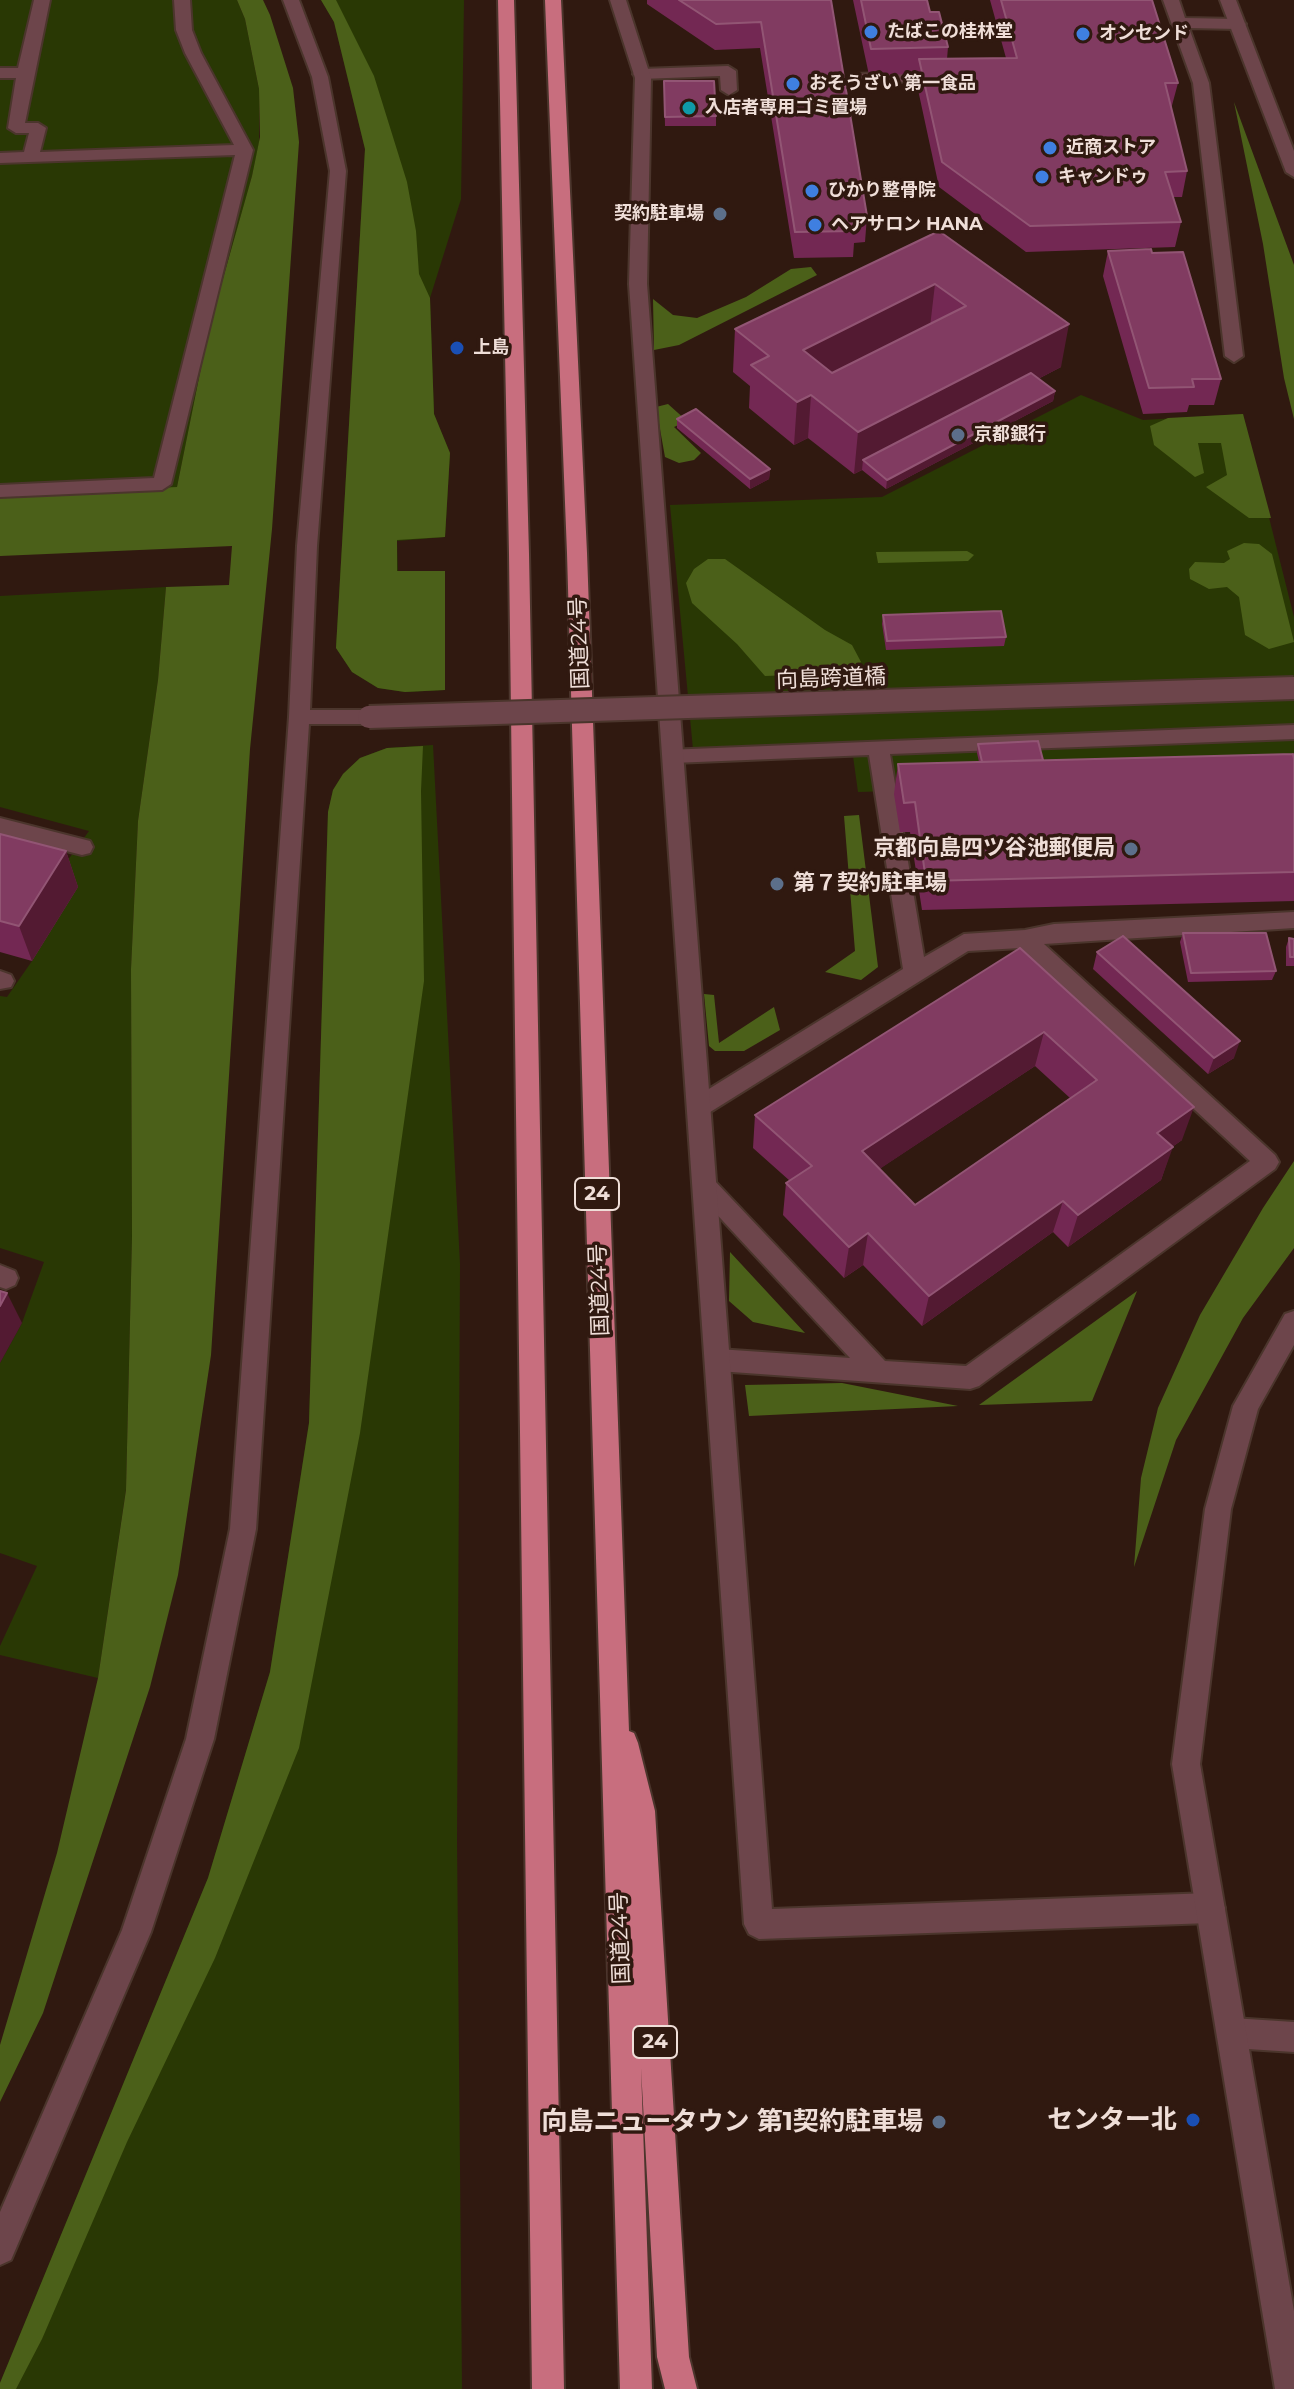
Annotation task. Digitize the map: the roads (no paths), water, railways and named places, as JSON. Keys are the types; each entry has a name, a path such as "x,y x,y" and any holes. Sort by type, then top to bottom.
{"highway":[{"path":"506,0 519,554 548,2389"},
{"name":"国道24号","path":"553,0 577,553 636,2389"},
{"name":"24","path":"612,1698 641,1811 673,2357 681,2389"}],"street":[{"path":"31,157 38,128 16,128 42,0"},
{"path":"0,491 162,484 245,150 193,53 184,30 182,0"},
{"path":"0,2249 136,1932 200,1739 243,1529 299,717 307,546 338,171 320,77 291,0"},
{"path":"618,0 641,74 638,284 759,1924 1210,1908"},
{"path":"1171,0 1201,83 1234,356"},
{"path":"1228,0 1294,172"},
{"path":"1179,23 1238,24"},
{"path":"641,74 728,71 729,90"},
{"path":"0,73 25,73"},
{"path":"855,79 972,75"},
{"path":"0,158 245,150"},
{"name":"向島跨道橋","path":"299,717 1294,688"},
{"path":"673,755 1294,732"},
{"path":"878,747 915,972"},
{"path":"0,826 82,847"},
{"path":"699,1107 964,943 1025,939 1054,933 1294,920"},
{"path":"718,1360 970,1378 1267,1162 1025,939"},
{"path":"705,1186 880,1373"},
{"path":"1291,2389 1186,1764 1218,1509 1246,1406 1294,1322"},
{"path":"1232,2033 1294,2037"}],"place":[{"name":"たばこの桂林堂","path":"871,32"},
{"name":"オンセンド","path":"1083,34"},
{"name":"おそうざい 第一食品","path":"793,84"},
{"name":"入店者専用ゴミ置場","path":"689,108"},
{"name":"近商ストア","path":"1050,148"},
{"name":"キャンドゥ","path":"1042,177"},
{"name":"ひかり整骨院","path":"812,191"},
{"name":"契約駐車場","path":"720,214"},
{"name":"ヘアサロン HANA","path":"815,225"},
{"name":"上島","path":"457,348"},
{"name":"京都銀行","path":"958,435"},
{"name":"京都向島四ツ谷池郵便局","path":"1131,849"},
{"name":"第７契約駐車場","path":"777,884"},
{"name":"センター北","path":"1193,2120"},
{"name":"向島ニュータウン 第1契約駐車場","path":"939,2122"}]}
